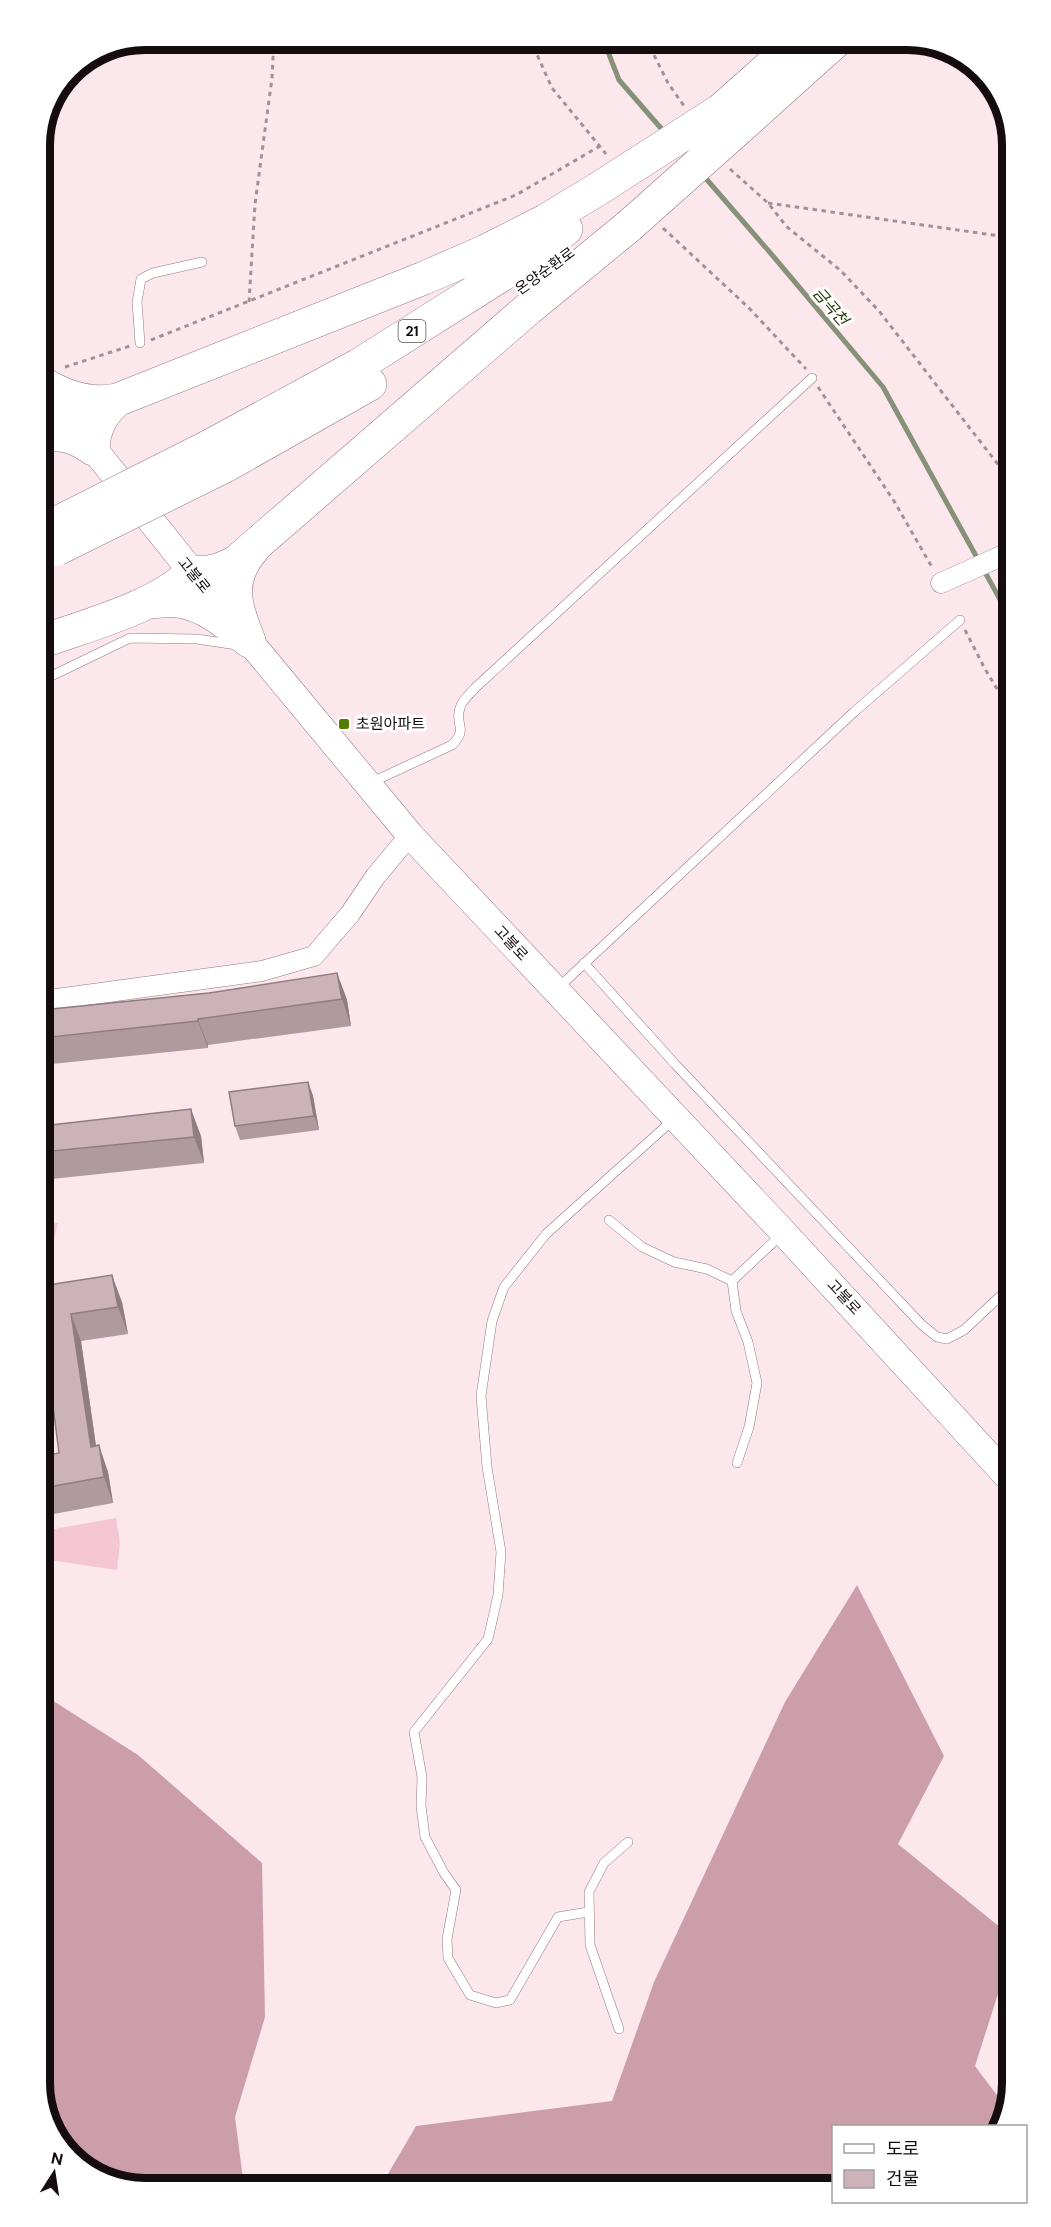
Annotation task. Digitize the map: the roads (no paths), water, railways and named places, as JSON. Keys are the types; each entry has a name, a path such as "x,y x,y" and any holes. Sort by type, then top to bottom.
{"highway":[{"name":"온양순환로","path":"730,119 791,50"},
{"name":"온양순환로","path":"50,539 216,456 503,274 614,208 823,50"},
{"path":"50,386 56,392 72,398 104,403 117,400 445,269 545,221 614,208"},
{"path":"50,639 150,602 181,584 192,572 206,574 223,569 236,561 528,309 614,208"},
{"path":"93,449 98,423 105,411 117,400"},
{"path":"50,435 62,434 79,439 93,449"},
{"path":"252,644 237,614 235,597 237,576 245,558 258,543"},
{"path":"150,602 177,601 202,608 223,620 252,644"}],"main road":[{"name":"고불로","path":"50,388 93,449 192,572 410,835 784,1233 1002,1470"}],"street":[{"path":"941,583 1002,556"},
{"path":"50,1000 262,971 314,956 350,914 375,877 410,835"}],"lane":[{"path":"140,343 137,302 141,279 153,273 202,262"},
{"path":"368,784 452,745 460,737 462,730 458,713 460,704 475,688 812,378"},
{"path":"556,990 845,720 960,620"},
{"path":"50,677 130,638 197,639 252,644"},
{"path":"584,963 707,1098 914,1317 937,1337 947,1339 964,1330 1002,1294"},
{"path":"588,1912 558,1917 510,2000 496,2003 470,1995 448,1958 447,1939 456,1890 425,1837 421,1806 422,1777 414,1732 488,1639 498,1595 501,1552 487,1467 481,1396 492,1321 504,1287 546,1234 676,1118"},
{"path":"609,1220 642,1246 674,1262 707,1269 732,1281"},
{"path":"732,1281 784,1233"},
{"path":"732,1281 736,1311 748,1342 757,1383 749,1427 737,1463"},
{"path":"619,2029 590,1945 588,1912 589,1892 604,1863 628,1842"}],"waterway":[{"name":"금곡천","path":"607,50 619,80 666,134"},
{"name":"금곡천","path":"702,174 883,387 1002,603"}],"place":[{"name":"초원아파트","path":"344,724"}]}
